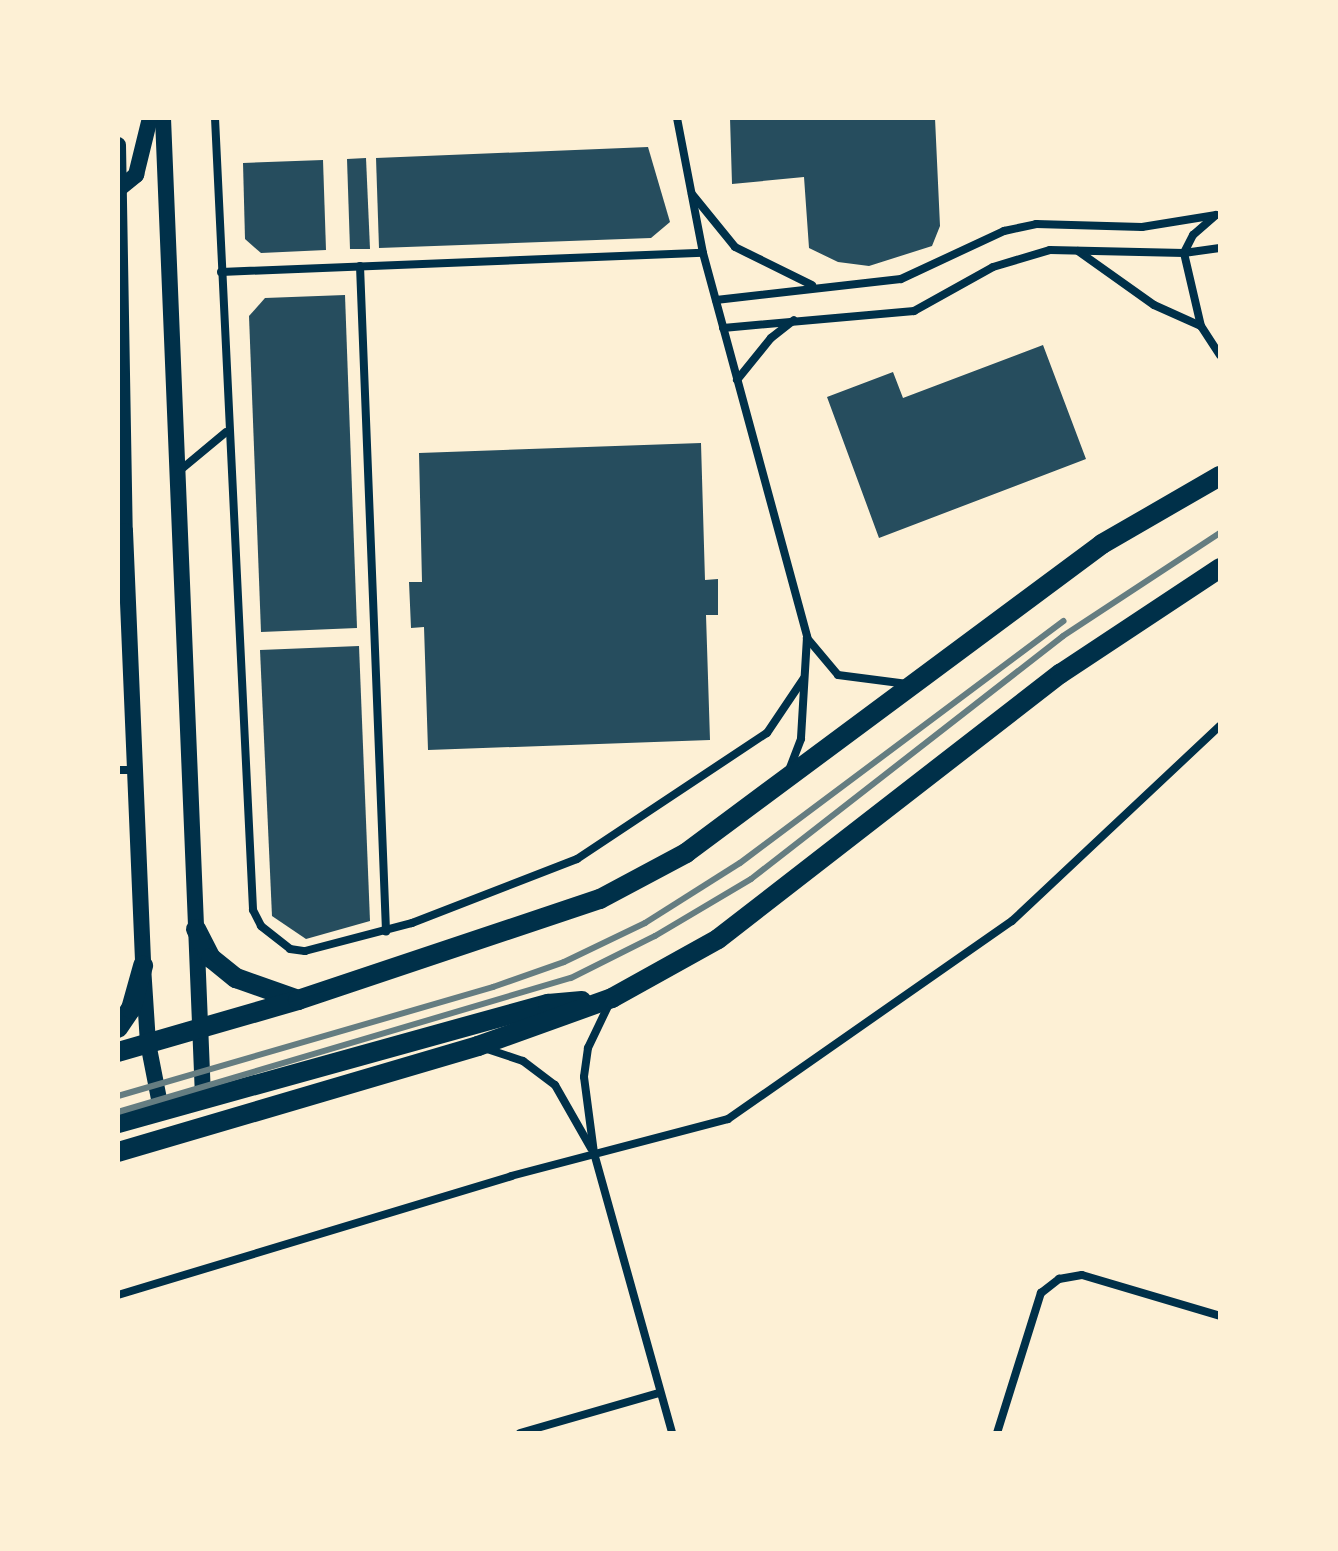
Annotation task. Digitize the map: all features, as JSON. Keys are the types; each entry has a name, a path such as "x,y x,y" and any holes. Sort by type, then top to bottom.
{"main road":[{"path":"119,188 136,175 150,118"},
{"path":"163,118 203,1097"},
{"path":"118,145 126,770 148,1043 161,1109"},
{"path":"118,1052 298,1000 600,899 686,853 1102,544 1220,476"},
{"path":"118,1152 478,1046 612,998 718,939 1060,674 1215,575"},
{"path":"196,929 211,958 236,978 298,1000"},
{"path":"118,1028 131,1009 143,966"},
{"path":"118,1123 548,1004 612,998"}],"street":[{"path":"215,118 226,432 244,643 253,910 261,926 290,949 305,951 386,931 577,859 767,733 804,678"},
{"path":"677,118 703,253 807,637 801,739 785,780"},
{"path":"690,192 735,247 813,285"},
{"path":"716,300 813,285 901,279 1004,231 1036,224 1142,227 1218,214"},
{"path":"1218,214 1193,235 1184,253 1201,326 1220,355"},
{"path":"723,328 914,311 1007,261 1074,249 1184,253 1220,248"},
{"path":"1074,249 1154,305 1201,326"},
{"path":"221,272 703,253"},
{"path":"360,266 386,931"},
{"path":"737,380 771,338 795,320"},
{"path":"178,472 226,432"},
{"path":"807,637 838,675 913,684"},
{"path":"118,1295 594,1153 728,1119 780,1088 1012,921 1220,726"},
{"path":"612,998 588,1048 584,1077 594,1153 672,1433"},
{"path":"478,1046 523,1061 548,1079 594,1153"},
{"path":"997,1433 1041,1293 1059,1279 1082,1275 1220,1316"},
{"path":"520,1433 659,1393"}],"building":[{"path":"730,118 935,118 940,226 932,246 869,266 838,262 809,248 804,177 732,184"},
{"path":"648,147 670,222 651,238 379,248 376,158"},
{"path":"366,158 370,249 350,249 347,159"},
{"path":"323,160 326,250 261,253 245,239 243,163"},
{"path":"345,295 357,628 261,632 249,316 265,298"},
{"path":"1043,345 1086,459 879,538 827,397 893,372 903,398"},
{"path":"701,443 705,580 718,579 718,615 706,615 710,740 428,750 424,627 411,628 409,582 422,582 419,453"},
{"path":"359,646 370,921 306,939 272,916 260,650"}],"railway":[{"path":"118,1112 571,978 655,936 751,879 1063,636 1220,533"},
{"path":"118,1096 493,987 564,962 645,923 740,863 1064,621"}]}
